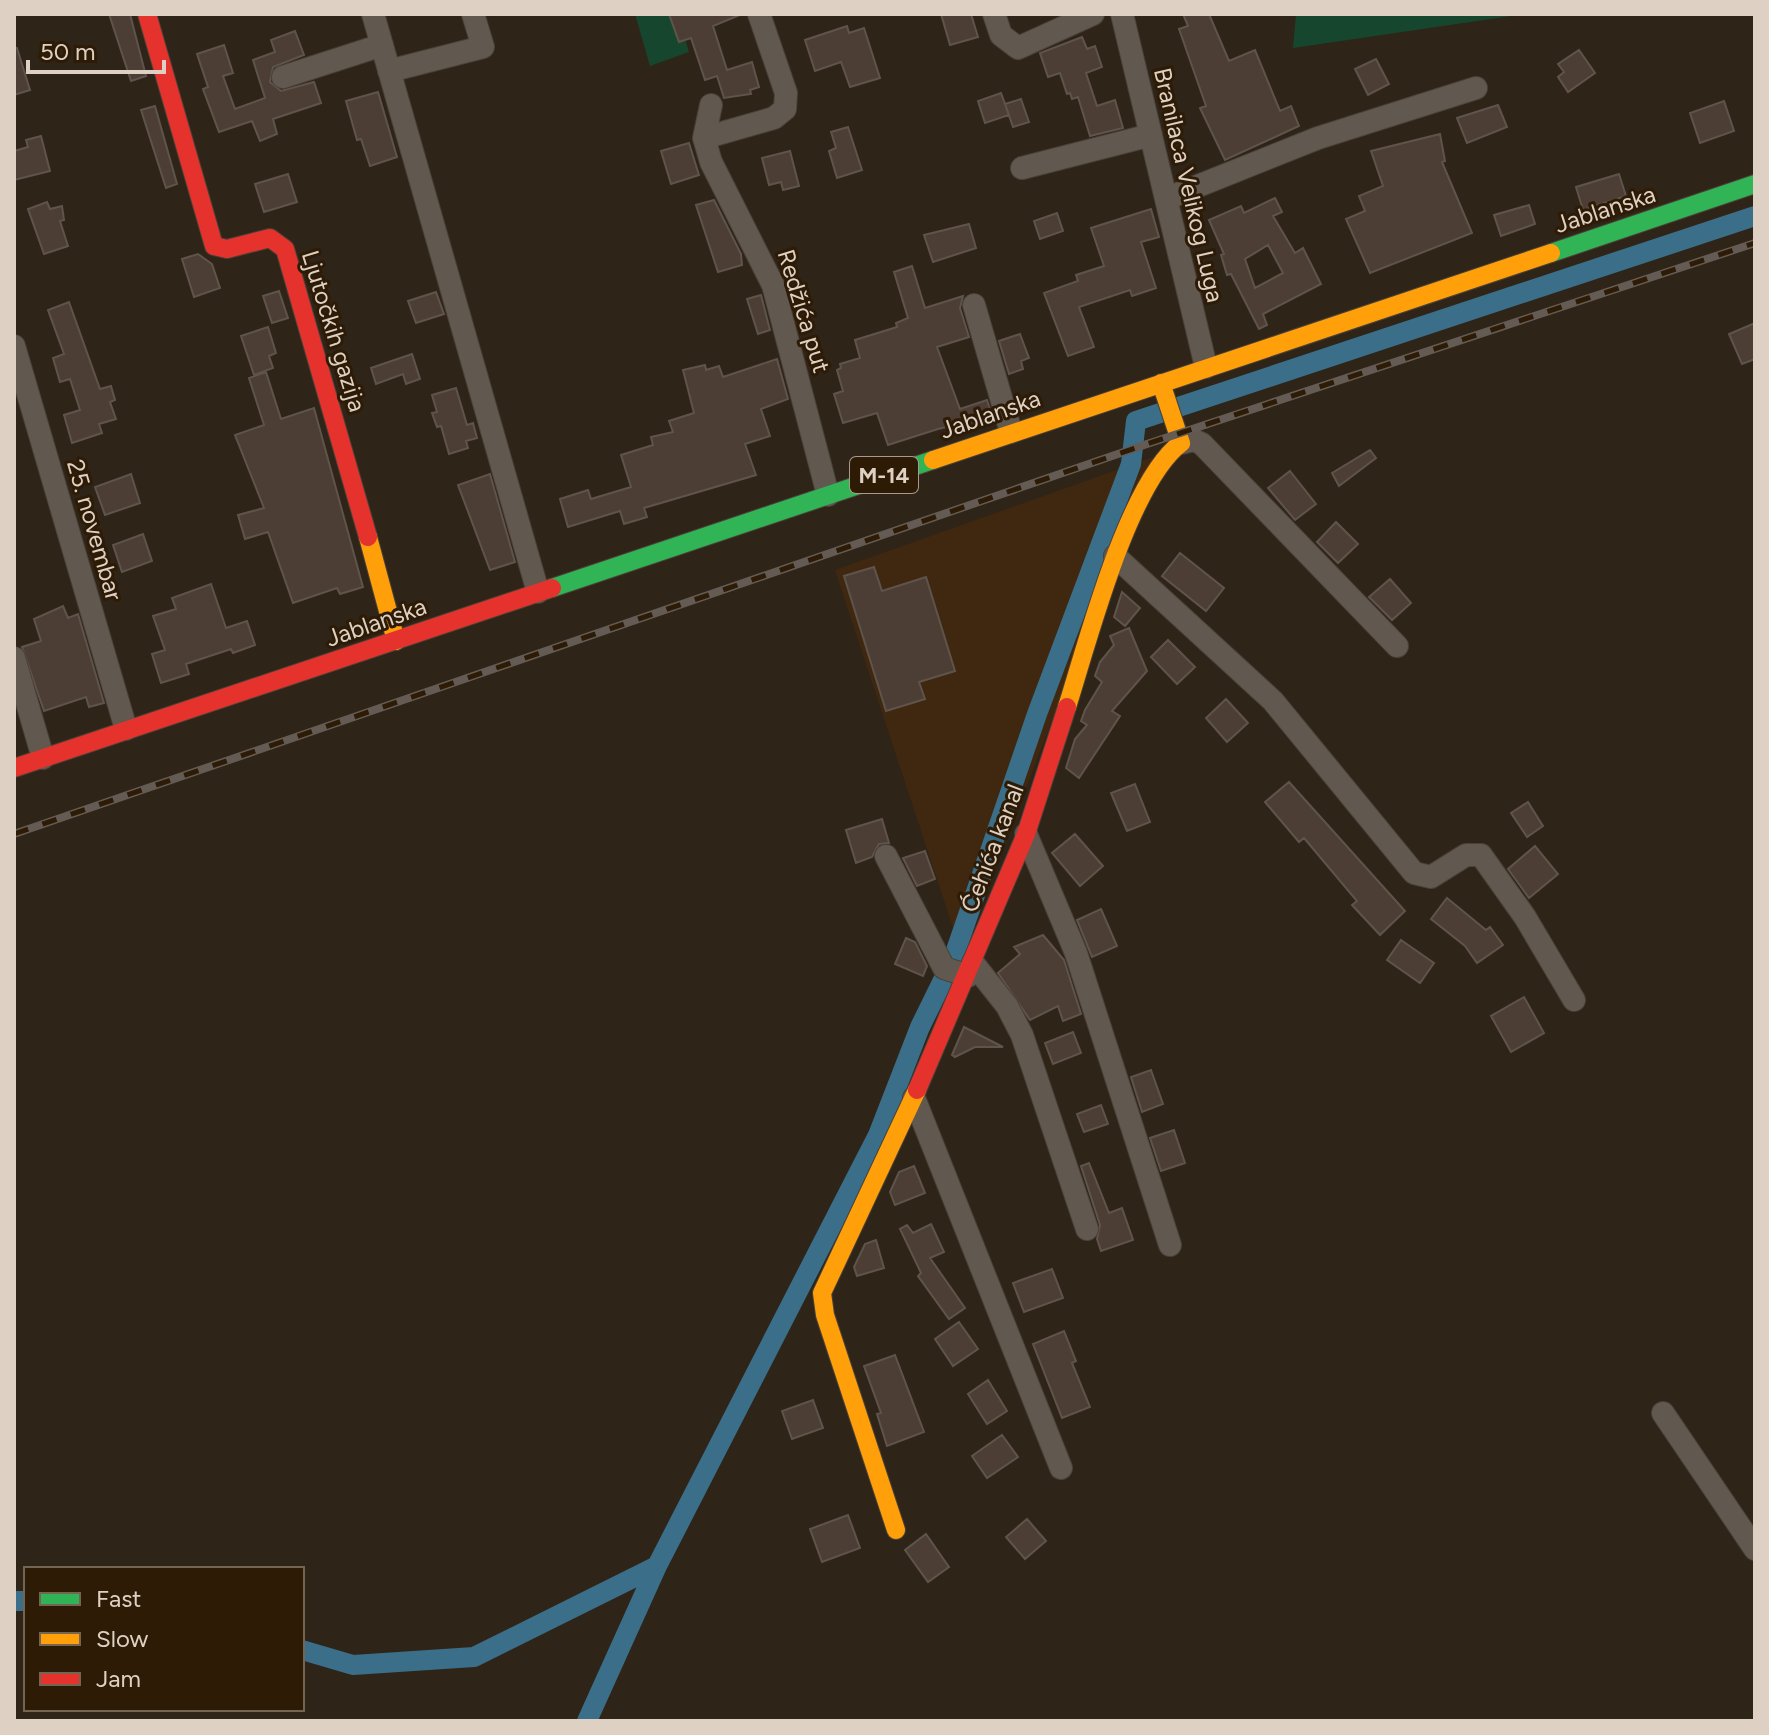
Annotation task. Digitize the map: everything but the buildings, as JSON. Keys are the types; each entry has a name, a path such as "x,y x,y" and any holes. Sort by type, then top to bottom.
{"street":[{"name":"Ljutočkih gazija","path":"147,14 214,246 227,249 270,238 276,239 285,249 313,337 396,641"},
{"path":"373,14 538,592"},
{"path":"389,71 483,47 473,14"},
{"path":"711,105 704,138 774,118 785,109 786,93 759,14"},
{"path":"994,14 1001,35 1018,48 1093,14"},
{"name":"Branilaca Velikog Luga","path":"1122,14 1206,367"},
{"path":"283,77 382,45"},
{"path":"1168,198 1318,138 1476,88"},
{"path":"1022,168 1151,135"},
{"name":"Redžića put","path":"704,138 711,162 773,285 828,495"},
{"name":"Jablanska","path":"14,768 1011,432 1162,386 1206,367 1755,184"},
{"path":"974,305 1011,432"},
{"name":"25. novembar","path":"14,346 126,729"},
{"path":"1162,386 1179,435 1202,444 1397,646"},
{"name":"Ćehića kanal","path":"896,1530 825,1315 822,1293 914,1098 960,970 1026,834 1115,556 1149,483 1179,435"},
{"path":"1115,556 1273,701 1414,873 1431,877 1466,855 1481,855 1525,917 1574,1000"},
{"path":"14,658 43,758"},
{"path":"1026,834 1076,953 1170,1245"},
{"path":"886,856 960,970 1007,1006 1022,1035 1087,1229"},
{"path":"914,1098 1061,1468"},
{"path":"1663,1413 1755,1549"}],"shaded area":[{"path":"1153,457 962,955 835,570"}],"green space":[{"path":"635,14 677,14 689,52 650,66"},
{"path":"1296,14 1525,14 1293,48"}],"waterway":[{"path":"587,1721 657,1566 878,1135 920,1027 952,962 1037,714 1131,464 1136,421 1755,216"},
{"path":"304,1651 353,1665 474,1657 657,1566"},
{"path":"14,1601 24,1601"}],"railway":[{"path":"14,834 1147,444 1755,243"}],"traffic: fast":[{"path":"1551,253 1755,184"},
{"path":"552,588 933,460"}],"traffic: slow":[{"path":"933,460 1551,253"},
{"path":"1067,707 1098,605 1127,527 1162,463 1181,443 1161,383"},
{"path":"368,537 396,641"},
{"path":"896,1530 825,1315 822,1293 917,1090"}],"traffic: jam":[{"path":"147,14 214,246 227,249 270,238 285,249 368,537"},
{"path":"14,768 552,588"},
{"path":"917,1090 1026,834 1067,707"}]}
